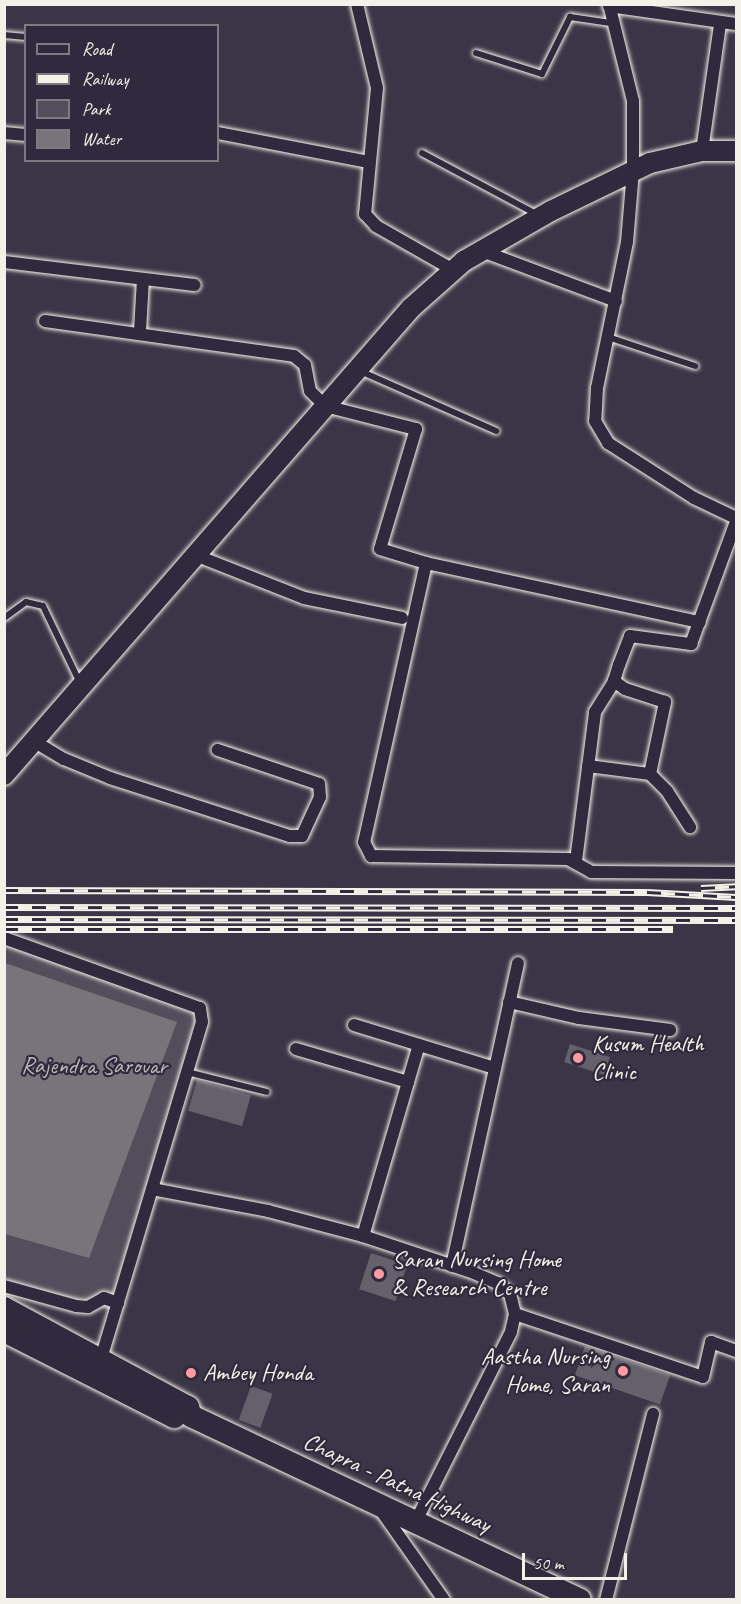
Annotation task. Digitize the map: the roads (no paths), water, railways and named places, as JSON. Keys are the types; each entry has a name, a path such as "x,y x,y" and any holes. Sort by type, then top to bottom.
{"highway":[{"name":"Chapra - Patna Highway","path":"4,1308 188,1407 191,1416 580,1599"},
{"name":"Chapra - Patna Highway","path":"4,1331 181,1421 191,1416"}],"main road":[{"path":"4,775 32,740 82,686 411,308 453,270 541,217 650,163 702,151 736,151"}],"street":[{"path":"357,4 377,88 364,206 368,220 453,270"},
{"path":"576,861 595,712 614,681 630,636 689,645 700,622 736,520 694,498 608,443 598,432 596,399 630,219 633,171 633,101 627,70 611,23 609,5 720,25 736,24"},
{"path":"702,151 720,25"},
{"path":"4,133 24,135"},
{"path":"219,133 369,162"},
{"path":"482,251 616,302"},
{"path":"4,262 195,285"},
{"path":"140,331 143,279"},
{"path":"45,321 140,331 294,356 305,364 310,391 325,406 416,429 380,549 426,564 700,622"},
{"path":"195,555 304,598 402,618"},
{"path":"426,564 365,851 378,859 576,861 591,872 736,873"},
{"path":"614,681 625,689 665,702 650,774"},
{"path":"32,740 64,759 110,778 290,836 302,836 320,797 319,784 218,750"},
{"path":"588,766 650,774 667,791 690,827"},
{"path":"4,938 200,1008 202,1022 100,1358"},
{"path":"452,1266 518,963"},
{"path":"509,1002 579,1018 670,1030"},
{"path":"354,1025 495,1068"},
{"path":"363,1236 419,1045"},
{"path":"296,1048 408,1082"},
{"path":"152,1189 268,1211 363,1236 498,1283 510,1294 515,1314 511,1332 416,1521"},
{"path":"4,1286 75,1306 88,1307 104,1298 118,1303"},
{"path":"515,1314 703,1377 711,1342 736,1351"},
{"path":"606,1599 653,1414"},
{"path":"376,1503 444,1599"}],"lane":[{"path":"476,53 542,74 570,17 611,23"},
{"path":"4,35 24,37"},
{"path":"422,153 541,217"},
{"path":"608,337 695,366"},
{"path":"357,369 496,431"},
{"path":"4,618 26,602 42,606 82,686"},
{"path":"187,1072 267,1092"}],"water":[{"name":"Rajendra Sarovar","path":"5,963 177,1022 89,1258 5,1234"}],"railway":[{"path":"701,888 736,886"},
{"path":"4,890 647,892 736,897"},
{"path":"4,907 736,908"},
{"path":"4,919 736,920"},
{"path":"4,929 673,929"}],"place":[{"name":"Kusum Health Clinic","path":"578,1058"},
{"name":"Saran Nursing Home & Research Centre","path":"379,1274"},
{"name":"Aastha Nursing Home, Saran","path":"623,1371"},
{"name":"Ambey Honda","path":"191,1373"}]}
